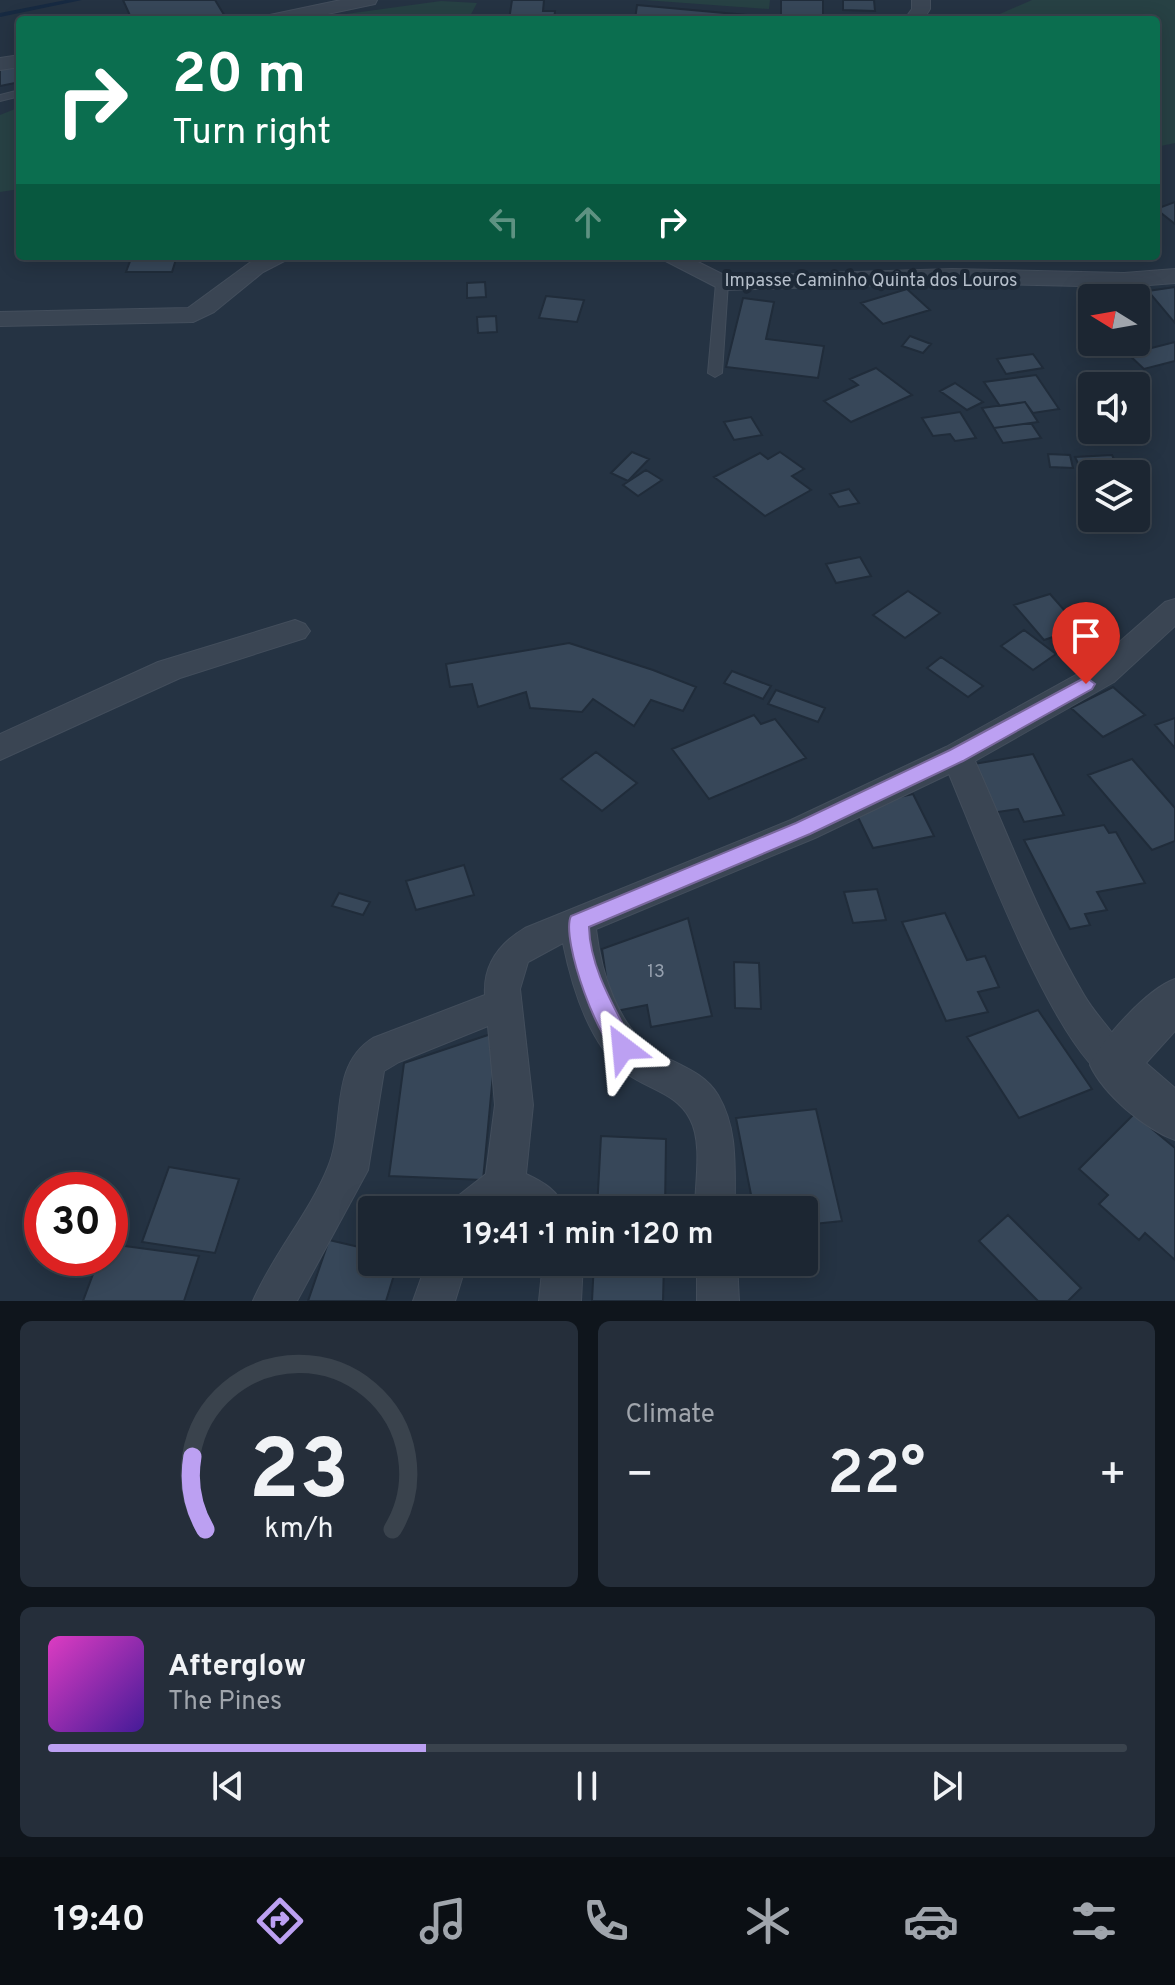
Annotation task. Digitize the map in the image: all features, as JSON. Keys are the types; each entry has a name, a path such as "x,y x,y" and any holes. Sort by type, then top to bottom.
{"street":[{"path":"291,16 368,0"},
{"path":"0,319 193,315 208,307 255,264 268,260"},
{"name":"Impasse Caminho Quinta dos Louros","path":"676,260 722,283 952,276 1124,280 1175,276"},
{"path":"1108,260 1124,280"},
{"path":"490,1196 505,1184 514,1105 504,986 516,951 537,938 803,829 957,756 1103,674 1175,609"},
{"path":"0,748 169,670 295,631"},
{"path":"957,756 1043,952 1072,1008 1114,1065 1175,1118"},
{"path":"578,922 579,942 604,1013 623,1048 641,1063 685,1083 701,1099 712,1122 715,1196"},
{"path":"274,1301 348,1170 364,1074 370,1060 504,986"},
{"path":"1114,1065 1175,999"},
{"path":"505,1184 530,1196"},
{"path":"434,1301 442,1276"},
{"path":"560,1301 562,1276"},
{"path":"717,1276 718,1301"}],"lane":[{"path":"715,373 722,283"}],"green space":[{"path":"644,0 770,0 769,9"},
{"path":"1032,0 1175,0 1175,143 1160,146 1160,16 995,16"},
{"path":"441,1 477,3 470,16 331,16"},
{"path":"16,109 16,190 0,192 0,115"}],"building":[{"path":"123,0 215,0 225,16 130,16"},
{"path":"512,0 544,0 543,11 555,11 554,16 510,16"},
{"path":"781,0 823,0 823,16 781,16"},
{"path":"843,0 874,0 875,11 843,10"},
{"path":"637,5 757,16 636,16"},
{"path":"16,65 16,83 0,86 0,68"},
{"path":"1175,202 1175,224 1160,212 1160,208"},
{"path":"130,260 176,260 172,272 126,272"},
{"path":"485,282 486,297 467,298 467,283"},
{"path":"1175,287 1175,323 1150,293 1150,291"},
{"path":"907,289 930,310 883,324 861,303"},
{"path":"546,296 584,300 577,322 539,318"},
{"path":"743,298 774,302 766,339 824,346 818,378 726,367"},
{"path":"496,316 497,332 478,333 477,317"},
{"path":"910,336 931,344 923,353 902,346"},
{"path":"1175,342 1175,361 1144,369 1130,356 1150,356 1150,348"},
{"path":"1033,354 1043,368 1006,374 997,359"},
{"path":"876,368 912,395 851,422 824,401 858,385 850,379"},
{"path":"1036,375 1059,409 1033,413 1025,402 1000,406 984,382"},
{"path":"955,383 983,402 967,410 940,391"},
{"path":"1025,402 1038,422 994,428 982,408"},
{"path":"960,412 976,438 955,441 950,434 933,436 922,418"},
{"path":"751,417 762,435 734,440 724,422"},
{"path":"1031,423 1041,438 1003,443 994,428"},
{"path":"632,452 649,459 628,481 611,473"},
{"path":"780,452 804,469 792,476 811,490 765,516 714,477 760,453 768,459"},
{"path":"1048,454 1070,455 1073,468 1050,467"},
{"path":"1112,455 1114,460 1078,460 1078,463 1075,457"},
{"path":"646,470 662,480 638,496 623,485"},
{"path":"849,489 859,503 839,507 830,494"},
{"path":"860,557 871,576 836,583 826,564"},
{"path":"908,591 940,613 905,638 873,615"},
{"path":"1050,594 1080,628 1044,640 1014,605"},
{"path":"1024,630 1056,654 1033,670 1001,646"},
{"path":"569,643 696,687 683,711 651,700 634,726 593,699 582,712 530,708 526,692 478,707 472,684 450,687 446,664"},
{"path":"941,657 983,686 968,697 927,668"},
{"path":"732,671 771,686 763,699 724,683"},
{"path":"1113,687 1145,715 1103,737 1071,708"},
{"path":"776,690 825,708 818,722 768,704"},
{"path":"754,715 761,724 775,719 806,758 709,799 672,749"},
{"path":"1175,718 1175,748 1155,725"},
{"path":"596,752 637,783 602,811 561,779"},
{"path":"1033,754 1064,815 1024,822 1018,809 991,813 968,765"},
{"path":"1132,759 1175,808 1175,841 1152,850 1088,775"},
{"path":"913,794 934,836 873,848 853,807"},
{"path":"1104,825 1109,833 1116,832 1145,883 1097,892 1107,910 1085,914 1090,925 1070,929 1024,840"},
{"path":"464,865 474,895 416,910 406,881"},
{"path":"877,889 886,920 853,923 844,892"},
{"path":"339,893 370,902 363,915 332,906"},
{"path":"945,913 967,960 985,956 999,987 978,992 988,1012 946,1021 902,922"},
{"path":"688,918 712,1016 651,1027 647,1005 611,1012 602,949"},
{"path":"734,962 759,963 761,1009 735,1008"},
{"path":"1038,1010 1092,1089 1019,1118 967,1037"},
{"path":"497,1032 483,1180 389,1176 404,1063"},
{"path":"816,1109 842,1221 818,1224 818,1196 751,1196 736,1118"},
{"path":"1134,1114 1175,1148 1175,1260 1145,1233 1139,1240 1099,1204 1108,1195 1079,1169"},
{"path":"601,1136 666,1139 665,1196 598,1196"},
{"path":"169,1167 239,1179 215,1253 142,1242"},
{"path":"1008,1215 1081,1288 1068,1301 1038,1301 979,1241"},
{"path":"329,1240 358,1247 358,1276 394,1276 386,1301 308,1301"},
{"path":"128,1246 199,1256 184,1301 83,1301 92,1276 128,1276"},
{"path":"593,1276 664,1276 663,1301 592,1301"}],"waterway":[{"path":"0,15 78,0"}],"route":[{"path":"623,1048 609,1027 579,942 578,922 803,829 957,756 1086,684"}]}
